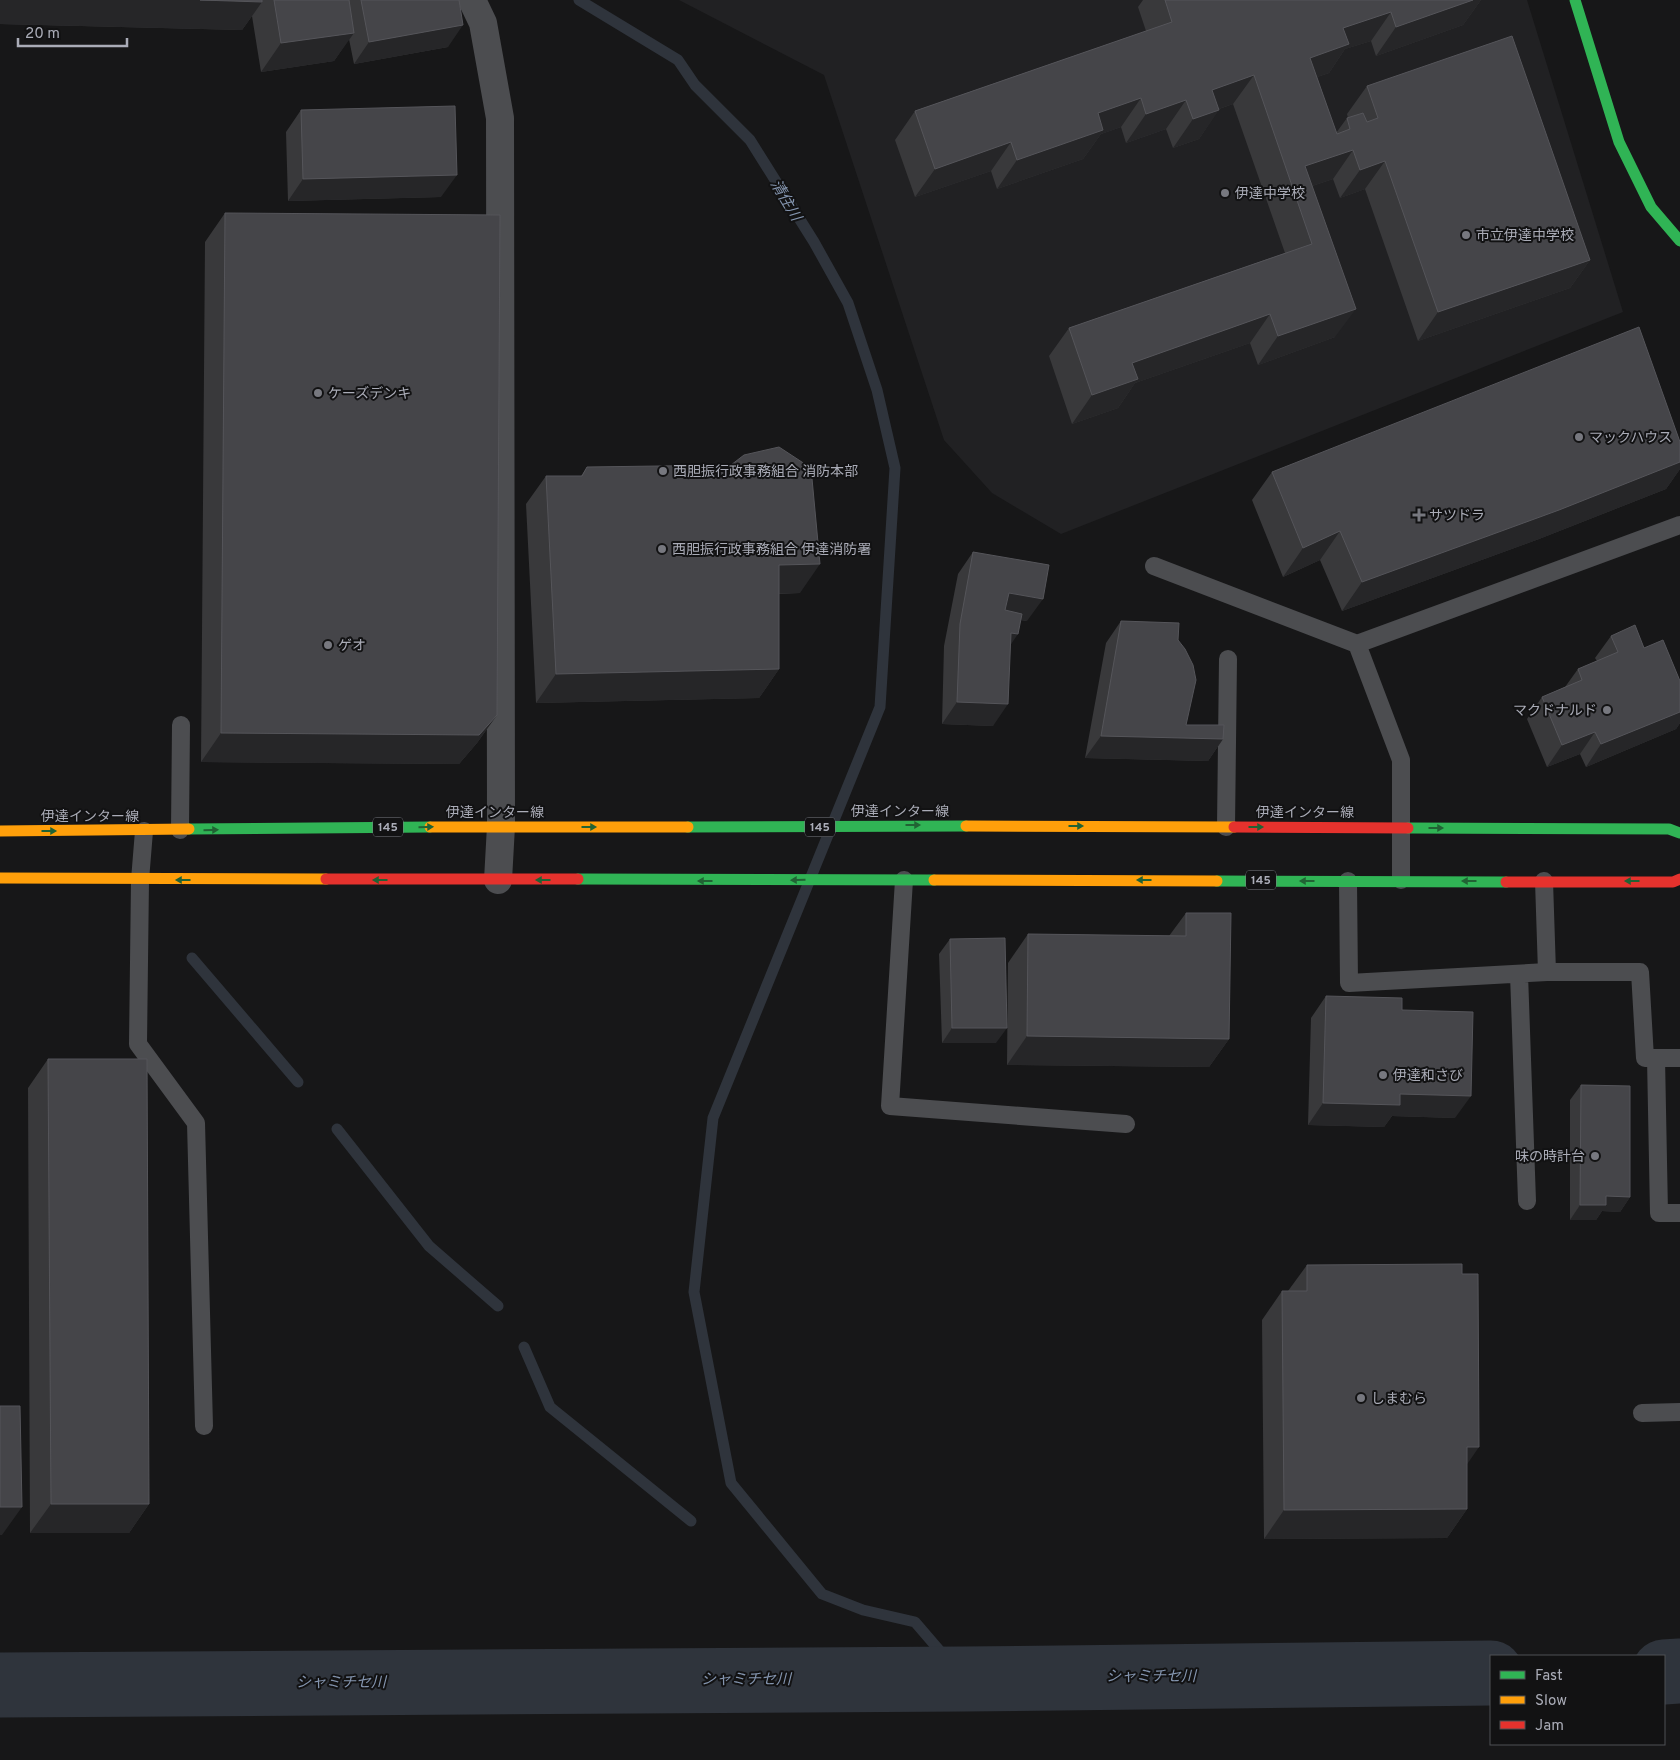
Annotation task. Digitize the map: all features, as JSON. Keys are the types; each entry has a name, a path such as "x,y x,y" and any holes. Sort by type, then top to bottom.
{"main road":[{"path":"1575,0 1619,142 1651,207 1680,241"},
{"name":"伊達インター線","path":"0,831 500,826 775,828 864,825 1669,829 1680,832"},
{"name":"145","path":"0,878 140,880 1402,880 1673,882 1680,879"}],"street":[{"path":"472,0 483,22 500,118 500,826 498,880"}],"lane":[{"path":"1154,566 1357,644 1680,525"},
{"path":"1357,644 1401,760 1402,880"},
{"path":"1226,827 1228,659"},
{"path":"180,830 181,725"},
{"path":"144,831 140,880 138,1044 196,1123 204,1426"},
{"path":"904,880 890,1106 1126,1124"},
{"path":"1348,881 1349,983 1547,972 1640,972 1645,1058 1680,1058"},
{"path":"1544,881 1547,972"},
{"path":"1519,974 1527,1201"},
{"path":"1656,1058 1659,1213 1680,1213"},
{"path":"1642,1413 1680,1412"}],"shaded area":[{"name":"伊達中学校","path":"679,0 1527,0 1623,312 1061,534 992,493 944,440 824,75"}],"building":[{"path":"200,0 262,0 262,2"},
{"path":"274,0 349,0 354,33 281,43"},
{"path":"361,0 459,0 463,25 369,42"},
{"name":"市立伊達中学校","path":"1165,0 1473,0 1396,27 1391,12 1343,28 1349,44 1310,58 1337,134 1350,129 1347,118 1363,113 1367,122 1378,118 1367,86 1512,36 1590,260 1438,312 1385,161 1360,170 1353,150 1305,166 1356,309 1278,336 1270,314 1132,363 1138,379 1092,395 1069,328 1312,244 1254,75 1212,90 1219,110 1193,119 1186,100 1146,114 1141,98 1098,113 1103,130 1017,160 1011,142 935,169 915,111 1172,22"},
{"path":"455,106 457,175 303,179 301,110"},
{"path":"225,213 500,215 497,715 479,735 221,733"},
{"path":"1639,327 1680,442 1680,462 1559,510 1362,582 1340,531 1303,548 1272,472"},
{"name":"西胆振行政事務組合 伊達消防署","path":"779,447 811,468 820,564 779,565 779,669 556,674 546,476 582,476 587,467 731,465 744,455"},
{"path":"973,552 1049,565 1043,599 1009,593 1005,610 1022,614 1018,634 1011,633 1008,704 957,702 960,624"},
{"path":"1121,621 1179,623 1178,640 1193,665 1196,680 1186,725 1224,725 1223,739 1101,736"},
{"name":"マクドナルド","path":"1635,625 1644,648 1663,640 1680,681 1680,712 1601,744 1595,732 1562,745 1542,697 1582,680 1578,669 1618,652 1611,636"},
{"path":"1186,913 1231,913 1229,1039 1027,1036 1028,934 1186,936"},
{"path":"1005,938 1007,1028 952,1028 950,939"},
{"name":"伊達和さび","path":"1326,996 1402,998 1402,1010 1473,1012 1471,1096 1400,1094 1400,1105 1323,1103"},
{"path":"48,1059 147,1059 149,1504 51,1504"},
{"name":"味の時計台","path":"1581,1085 1630,1086 1630,1197 1606,1196 1606,1205 1580,1205"},
{"name":"しまむら","path":"1462,1264 1462,1274 1478,1274 1479,1447 1467,1447 1467,1509 1284,1510 1282,1291 1307,1291 1307,1265"},
{"path":"0,1406 20,1406 22,1507 0,1507"}],"waterway":[{"name":"清住川","path":"579,0 678,60 695,85 750,140 814,242 848,303 877,390 895,468 880,707 713,1118 694,1292 731,1483 822,1594 863,1610 915,1622 964,1679"},
{"path":"192,958 298,1082"},
{"path":"337,1129 429,1246 498,1306"},
{"path":"524,1347 550,1407 691,1521"},
{"name":"シャミチセ川","path":"1665,1672 1680,1671"},
{"name":"シャミチセ川","path":"0,1685 964,1679 1490,1673"}],"traffic: fast":[{"path":"1575,0 1619,142 1651,207 1680,241"},
{"path":"688,827 966,826"},
{"path":"189,829 430,827"},
{"path":"1408,828 1669,829 1680,833"},
{"path":"578,879 934,880"},
{"path":"1217,881 1506,882"}],"traffic: slow":[{"path":"966,826 1234,827"},
{"path":"430,827 688,827"},
{"path":"0,831 189,829"},
{"path":"0,878 326,879"},
{"path":"934,880 1217,881"}],"traffic: jam":[{"path":"1234,827 1408,828"},
{"path":"326,879 578,879"},
{"path":"1506,882 1673,882 1680,879"}],"place":[{"name":"伊達中学校","path":"1225,193"},
{"name":"市立伊達中学校","path":"1466,235"},
{"name":"ケーズデンキ","path":"318,393"},
{"name":"マックハウス","path":"1579,437"},
{"name":"西胆振行政事務組合 消防本部","path":"663,471"},
{"name":"サツドラ","path":"1419,515"},
{"name":"西胆振行政事務組合 伊達消防署","path":"662,549"},
{"name":"ゲオ","path":"328,645"},
{"name":"マクドナルド","path":"1607,710"},
{"name":"伊達和さび","path":"1383,1075"},
{"name":"味の時計台","path":"1595,1156"},
{"name":"しまむら","path":"1361,1398"}]}
